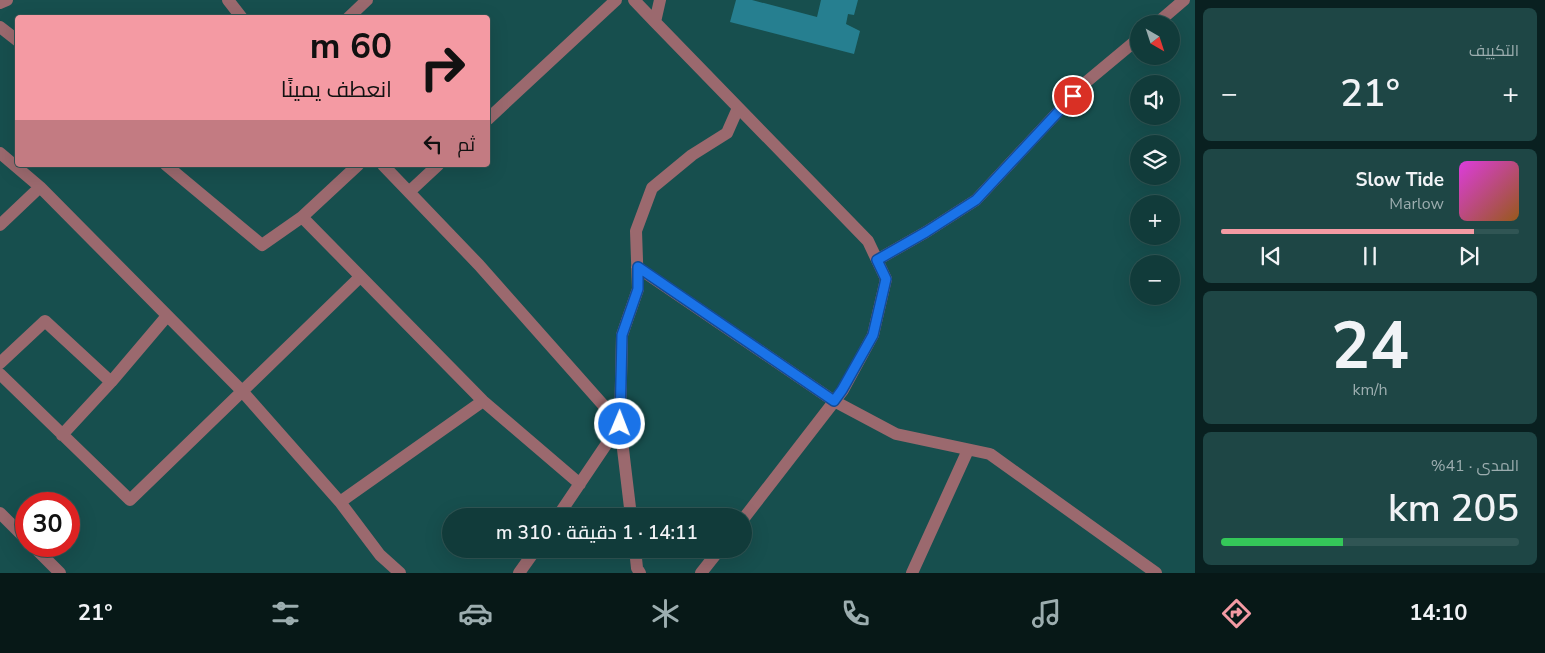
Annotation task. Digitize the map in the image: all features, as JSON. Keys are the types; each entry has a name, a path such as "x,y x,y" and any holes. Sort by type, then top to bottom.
{"street":[{"path":"0,3 7,0"},
{"path":"228,0 240,15"},
{"path":"351,15 367,0"},
{"path":"490,117 616,0"},
{"path":"634,0 868,241 886,279 873,335 842,390 752,508"},
{"path":"655,22 660,0"},
{"path":"1166,15 1184,0"},
{"path":"0,27 15,39"},
{"path":"877,260 976,200 1085,83 1130,46"},
{"path":"630,508 620,424 622,335 638,289 636,231 652,188 692,155 727,133 738,108"},
{"path":"0,153 15,166"},
{"path":"16,167 40,187 242,391 340,502 380,555 400,573"},
{"path":"168,167 262,245 302,217 356,167"},
{"path":"385,167 479,265 620,424"},
{"path":"409,192 436,167"},
{"path":"0,225 40,187"},
{"path":"302,217 483,401 580,484"},
{"path":"638,267 834,401 896,434 990,454 1156,573"},
{"path":"0,374 130,500 360,277"},
{"path":"62,435 111,382 167,316"},
{"path":"0,364 45,321 111,382"},
{"path":"340,502 483,401"},
{"path":"564,508 620,424"},
{"path":"912,573 968,450"},
{"path":"0,513 15,528"},
{"path":"45,557 60,573"},
{"path":"519,573 530,558"},
{"path":"636,558 637,568 640,573"},
{"path":"701,573 713,558"}],"building":[{"path":"736,0 752,0 817,17 821,0 858,0 854,15 848,14 846,24 860,31 854,54 730,22"}],"route":[{"path":"620,424 622,335 638,289 638,267 834,401 873,335 886,279 877,260 976,200 1073,96"}]}
